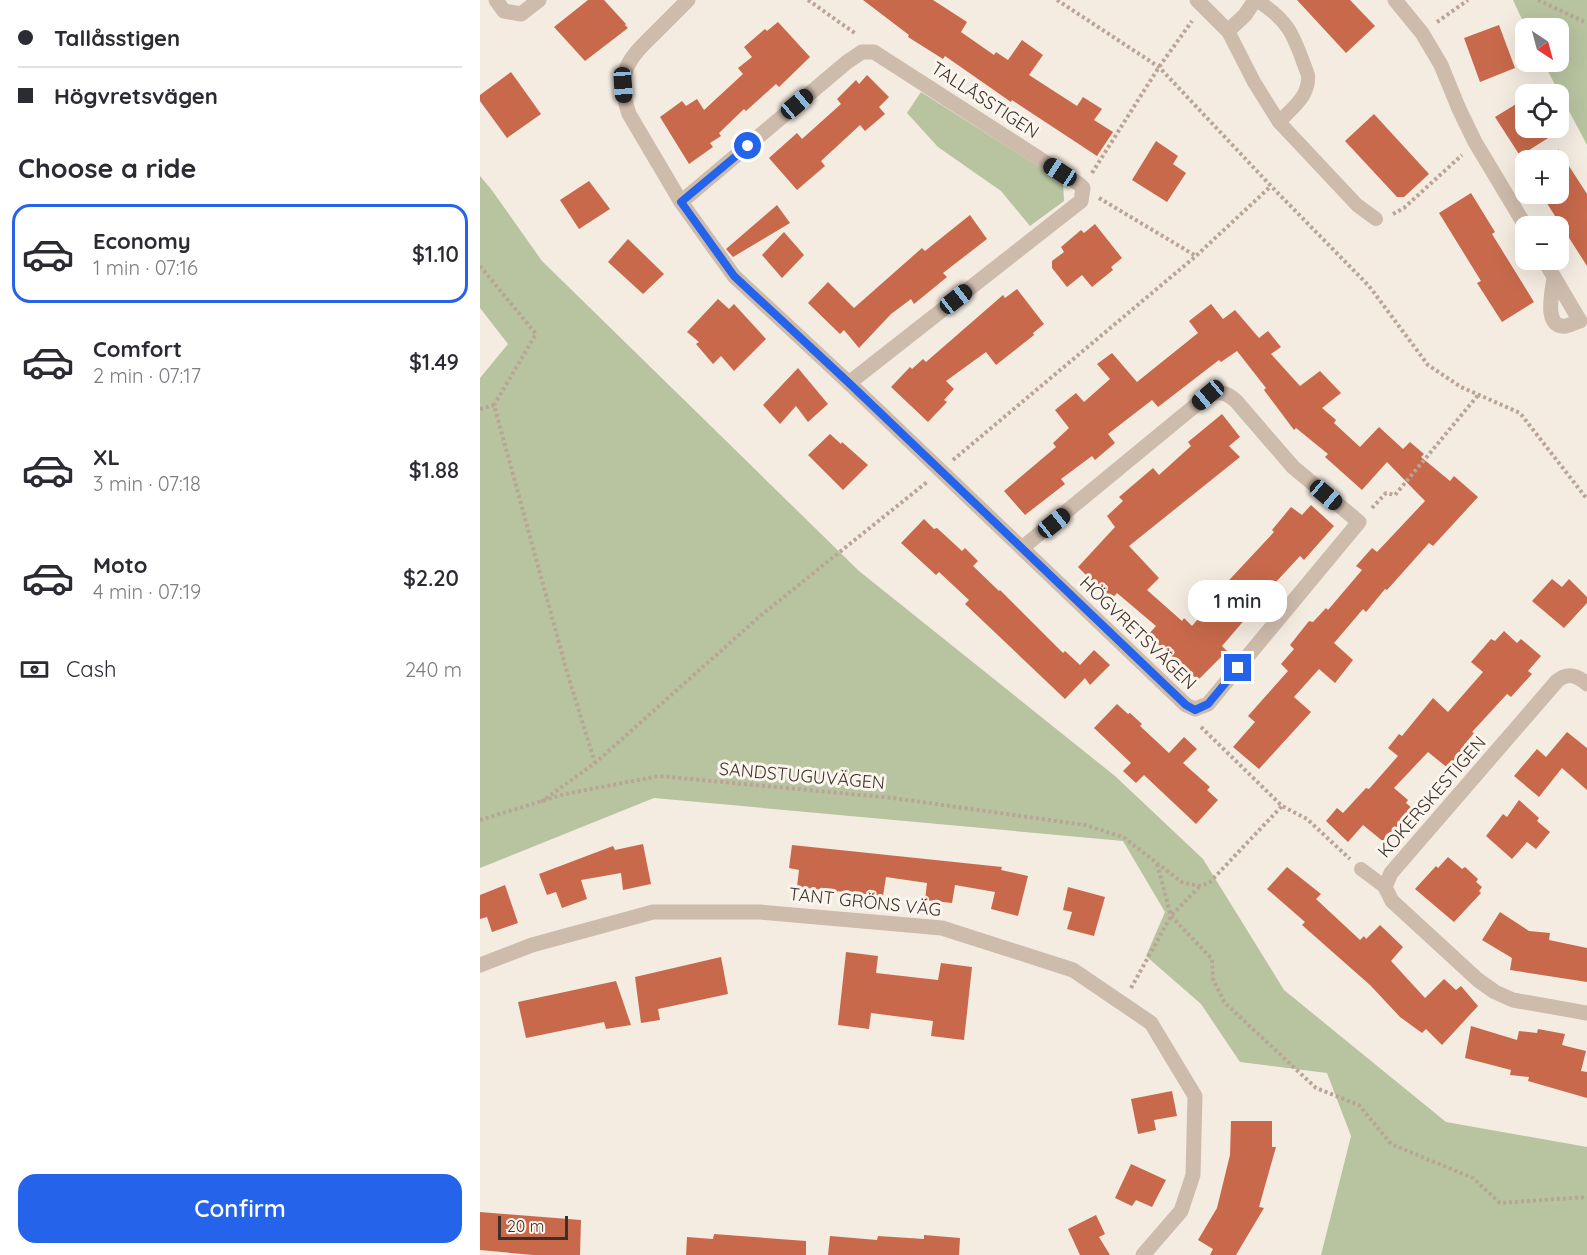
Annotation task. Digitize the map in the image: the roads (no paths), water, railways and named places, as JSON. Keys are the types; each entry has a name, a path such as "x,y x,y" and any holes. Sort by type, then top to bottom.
{"street":[{"path":"496,0 504,12 521,14 539,0"},
{"name":"HÖGVRETSVÄGEN","path":"688,0 634,53 623,76 624,100 629,114 681,202 734,276 1186,705 1195,710 1208,704 1359,522 1293,467 1236,401 1227,394 1218,392 1208,395 1022,549"},
{"path":"1200,3 1228,31 1245,15 1255,0"},
{"path":"1395,0 1422,33 1441,65 1475,142 1519,216"},
{"name":"TALLÅSSTIGEN","path":"681,202 847,62 862,52 874,52 1083,188 1081,201 849,383"},
{"path":"1550,270 1554,277"},
{"name":"KOKERSKESTIGEN","path":"1587,684 1579,677 1570,675 1557,681 1391,873 1385,887 1392,901 1495,993 1514,1000 1587,1013"},
{"name":"TANT GRÖNS VÄG","path":"480,965 532,945 653,912 760,912 942,928 1073,970 1151,1023 1196,1096 1193,1175 1181,1210 1143,1255"}],"lane":[{"path":"1255,0 1275,11 1290,30 1308,75 1306,93 1279,122"},
{"path":"1228,31 1254,82 1279,122 1357,205 1376,219"},
{"path":"1361,869 1385,887"}]}
